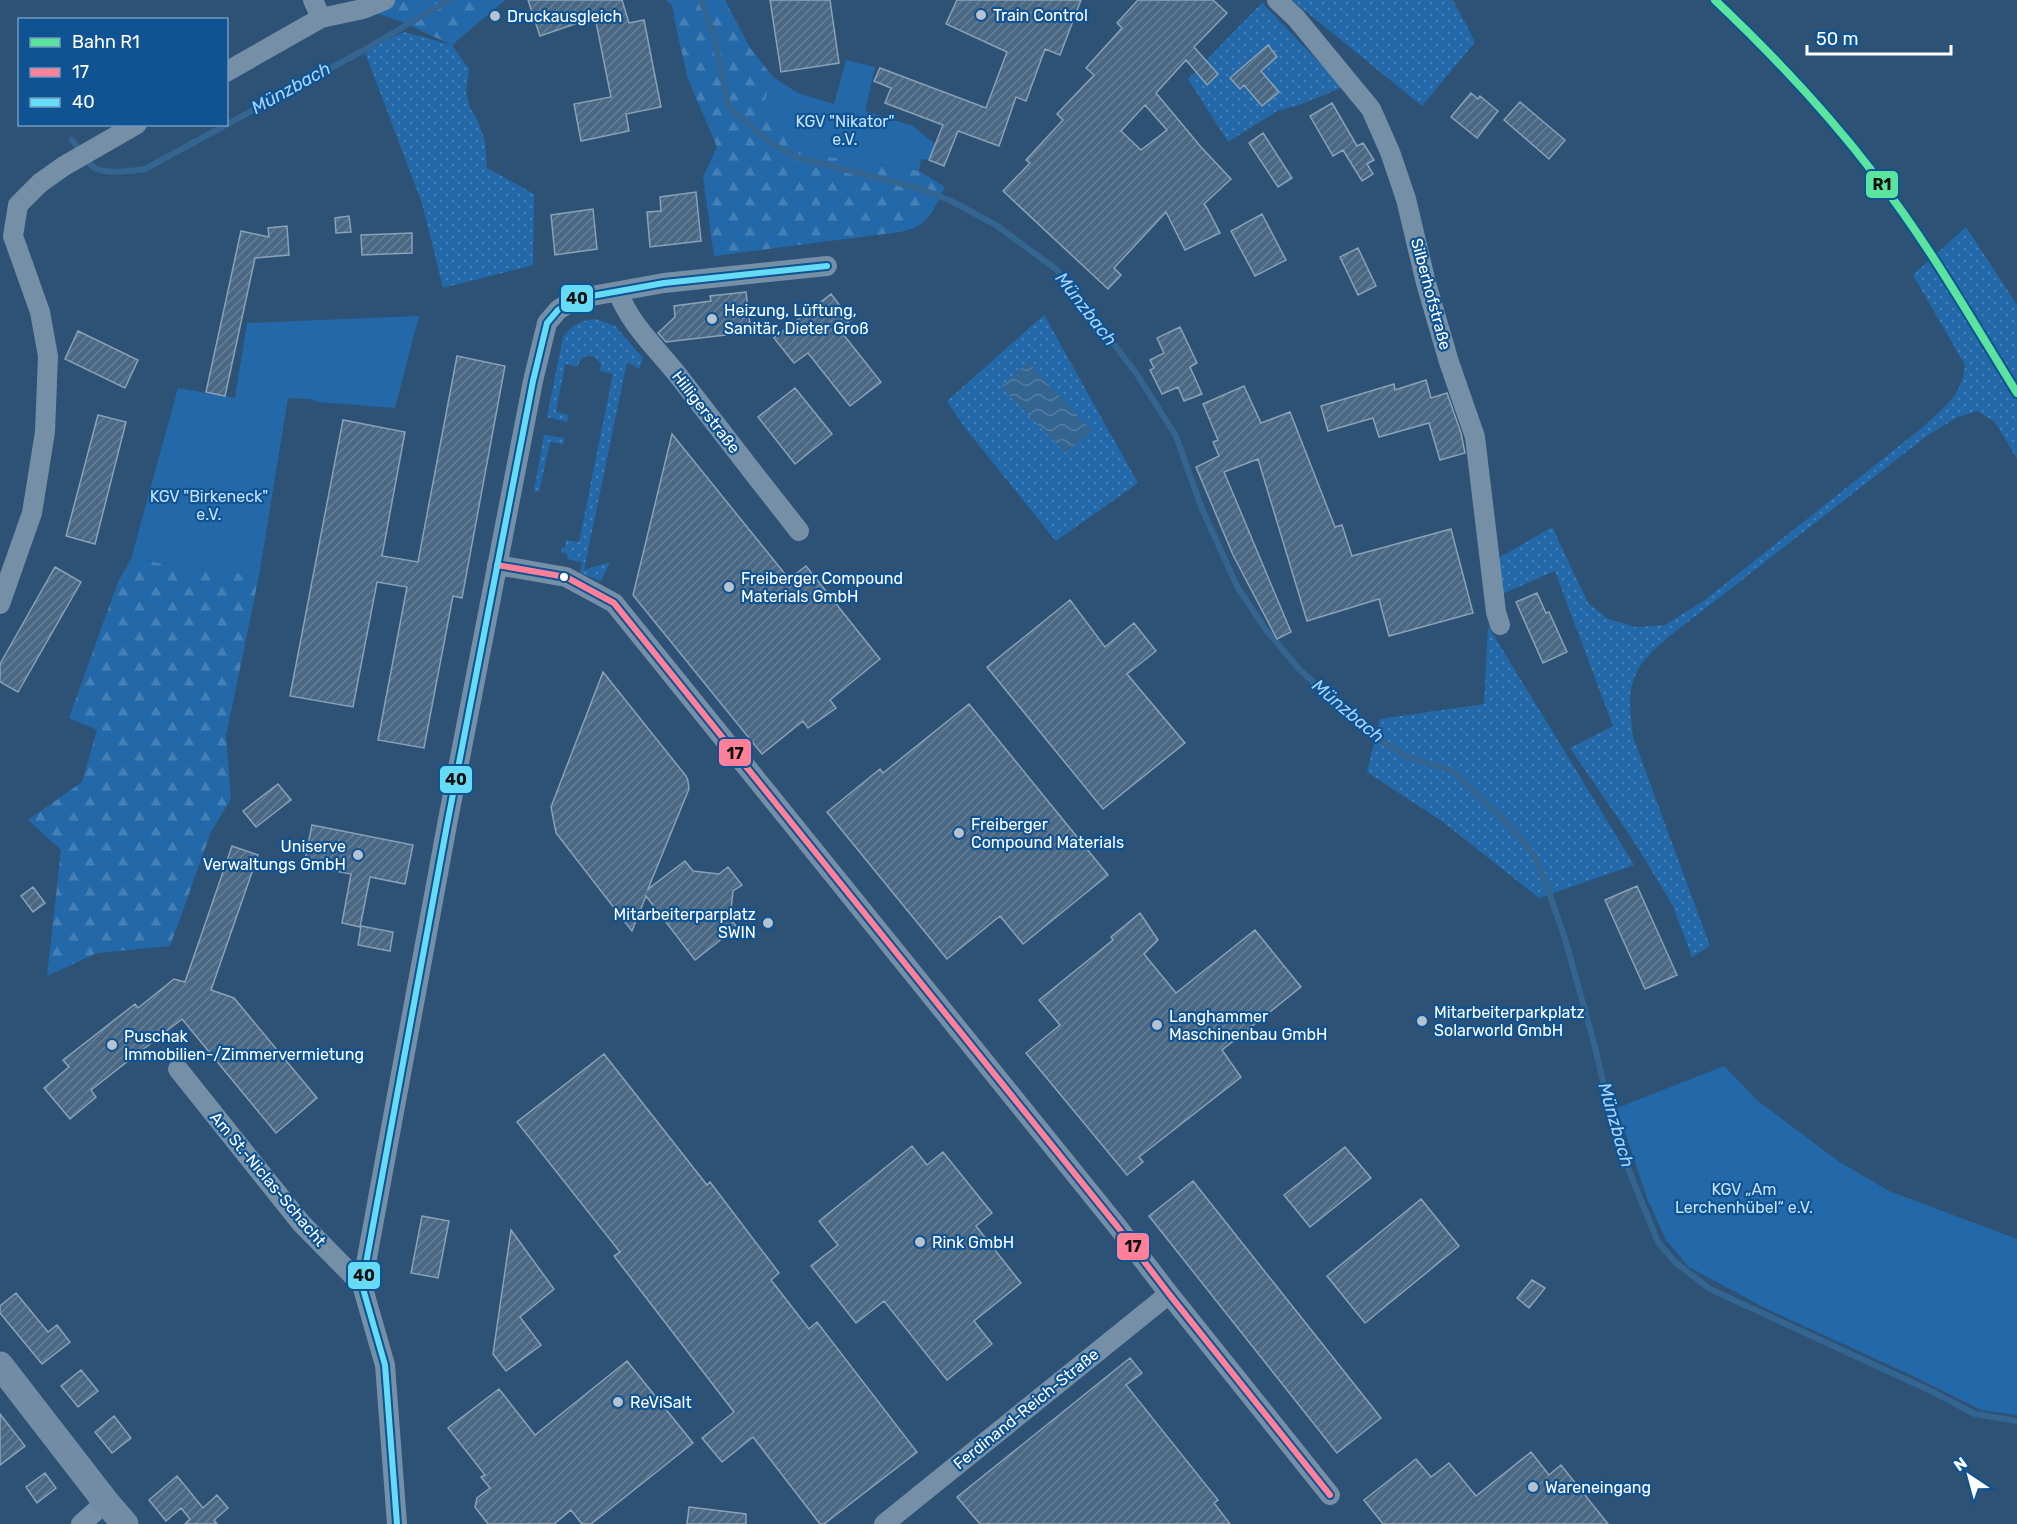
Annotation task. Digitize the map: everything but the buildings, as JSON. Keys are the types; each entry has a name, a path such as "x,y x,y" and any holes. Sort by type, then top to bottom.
{"street":[{"path":"228,71 317,9 363,9 386,0"},
{"name":"Silberhofstraße","path":"1277,0 1296,18 1371,109 1390,152 1406,199 1426,283 1449,362 1474,438 1496,612 1500,625"},
{"path":"0,604 32,513 45,432 48,356 40,312 13,236 18,205 40,183 64,166 135,126"},
{"name":"Am St.-Niclas-Schacht","path":"397,1524 385,1365 362,1286 447,825 533,381 547,323 558,310 575,299 664,283 828,266"},
{"name":"Hilligerstraße","path":"618,292 634,322 799,531"},
{"path":"497,565 566,577 614,603 1117,1226 1168,1294 1330,1495"},
{"name":"Am St.-Niclas-Schacht","path":"178,1069 301,1223 362,1286"},
{"name":"Ferdinand-Reich-Straße","path":"884,1524 1168,1294"},
{"path":"0,1365 106,1502 126,1524"},
{"path":"81,1524 106,1502"}],"green space":[{"path":"385,0 505,0 452,45 400,21 363,9"},
{"path":"666,0 725,0 750,48 773,77 763,106 781,125 829,157 919,171 945,187 929,216 918,226 900,232 714,256 703,177 717,147 688,79 672,5"},
{"path":"1292,0 1453,0 1475,42 1422,106"},
{"path":"1262,3 1343,87 1299,105 1277,111 1228,142 1188,79"},
{"path":"404,32 452,45 469,69 466,93 470,108 477,119 485,141 487,168 534,194 533,265 443,288 422,203 364,50"},
{"name":"KGV \"Nikator\" e.V.","path":"846,60 875,67 865,111 913,126 935,144 929,160 921,159 919,171 829,157 781,125 763,106 773,77 798,93 834,104"},
{"path":"1966,227 2017,305 2017,459 1995,422 1977,411 1958,417 1928,435 1671,635 1649,655 1635,676 1630,698 1633,737 1710,946 1692,957 1672,904 1633,840 1570,748 1613,726 1555,571 1500,595 1497,559 1552,527 1588,603 1608,619 1635,627 1665,625 1705,600 1923,427 1945,407 1956,393 1965,365 1913,275"},
{"path":"1044,315 1138,483 1056,541 965,428 947,401"},
{"name":"KGV \"Birkeneck\" e.V.","path":"419,316 395,408 288,398 259,576 131,559 178,388 235,398 247,323"},
{"path":"596,319 615,326 643,358 639,369 627,362 584,570 610,562 601,581 580,573 582,562 567,559 568,554 561,552 566,540 579,542 613,374 600,371 601,364 591,356 582,359 578,367 565,364 556,412 569,415 567,422 547,417 563,337 577,324"},
{"path":"544,435 564,438 563,444 550,442 539,492 534,491"},
{"path":"131,559 259,576 226,736 231,799 211,832 170,946 97,953 47,976 61,850 28,820 82,782 97,730 69,718 118,582"},
{"path":"1488,626 1634,865 1539,898 1443,822 1367,772 1380,719 1484,704"},
{"name":"KGV „Am Lerchenhübel“ e.V.","path":"1724,1066 1758,1101 1838,1161 1889,1191 2017,1239 2017,1415 1981,1410 1767,1309 1689,1267 1666,1240 1647,1198 1617,1108"}],"water":[{"path":"1028,362 1092,431 1065,453 1001,387"}],"waterway":[{"name":"Münzbach","path":"228,124 364,50 449,0"},
{"name":"Münzbach","path":"701,0 714,37 728,103 732,110 771,143 796,157 918,188 951,201 996,225 1057,270 1136,373 1176,436 1202,509 1238,588 1266,630 1300,670 1373,736 1410,758 1453,771 1509,825 1534,855 1566,942 1623,1156 1658,1242 1676,1263 1710,1289 1931,1391 1975,1414 2017,1421"},
{"name":"Münzbach","path":"72,140 93,167 102,171 127,171 145,169 224,126"}],"rail line":[{"name":"R1","path":"1715,0 1798,84 1875,175 1931,254 2017,393"}],"transit line":[{"name":"40","path":"397,1524 385,1365 362,1285 447,825 533,381 547,323 558,310 575,299 664,283 827,266"},
{"name":"17","path":"497,565 566,577 614,603 1117,1226 1330,1495"}],"place":[{"name":"Train Control","path":"981,15"},
{"name":"Druckausgleich","path":"495,16"},
{"name":"Heizung, Lüftung, Sanitär, Dieter Groß","path":"712,319"},
{"name":"Freiberger Compound Materials GmbH","path":"729,587"},
{"name":"Freiberger Compound Materials","path":"959,833"},
{"name":"Uniserve Verwaltungs GmbH","path":"358,855"},
{"name":"Mitarbeiterparplatz SWIN","path":"768,923"},
{"name":"Mitarbeiterparkplatz Solarworld GmbH","path":"1422,1021"},
{"name":"Langhammer Maschinenbau GmbH","path":"1157,1025"},
{"name":"Puschak Immobilien-/Zimmervermietung","path":"112,1045"},
{"name":"Rink GmbH","path":"920,1242"},
{"name":"ReViSalt","path":"618,1402"},
{"name":"Wareneingang","path":"1533,1487"}]}
